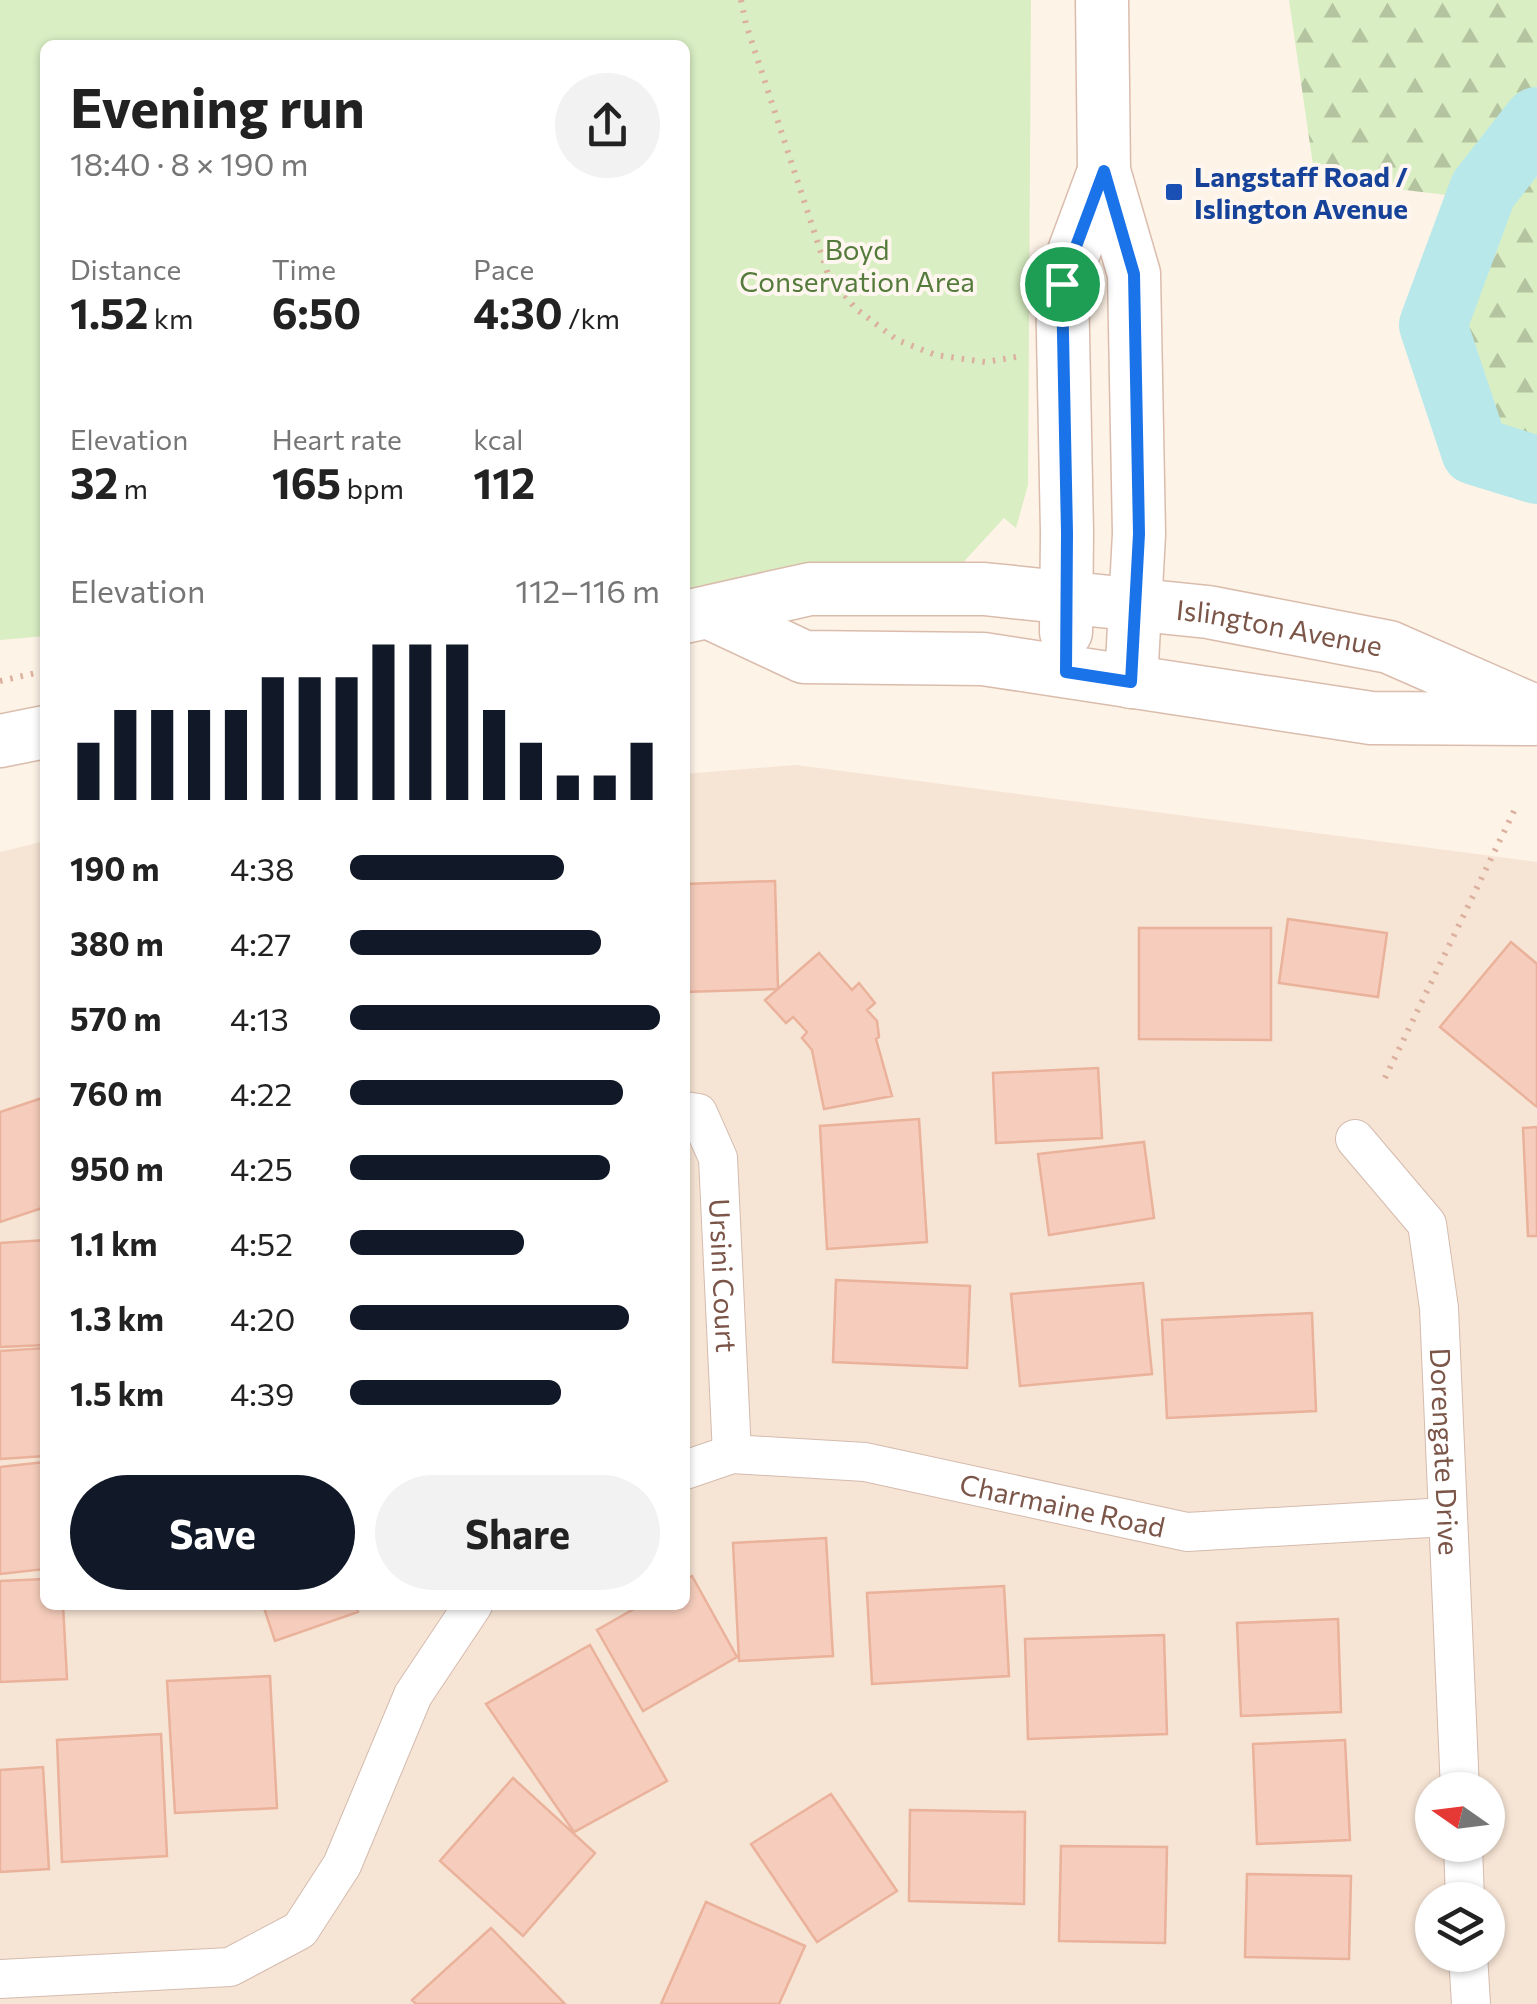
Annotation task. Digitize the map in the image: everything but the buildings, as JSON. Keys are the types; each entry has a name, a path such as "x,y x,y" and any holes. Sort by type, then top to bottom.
{"main road":[{"path":"1102,0 1104,171 1134,274 1139,534 1131,682"},
{"path":"1066,672 1062,284 1104,171"},
{"name":"Islington Avenue","path":"697,615 810,589 984,589 1208,612 1388,647 1537,716"},
{"name":"Islington Avenue","path":"697,615 804,657 983,658 1372,718 1537,716"},
{"path":"0,741 40,733"}],"street":[{"name":"Ursini Court","path":"690,1112 698,1114 718,1158 732,1454"},
{"name":"Dorengate Drive","path":"1355,1140 1428,1224 1439,1308 1459,1772"},
{"name":"Charmaine Road","path":"690,1468 732,1454 865,1462 1186,1532 1446,1517"},
{"path":"0,1979 230,1967 300,1930 342,1865 413,1696 470,1610"},
{"path":"1469,1972 1471,2004"}],"path":[{"path":"742,0 746,24 828,274 855,308 897,340 936,355 986,362 1016,357"},
{"path":"0,681 40,672"},
{"path":"1385,1078 1515,809"}],"shaded area":[{"path":"796,765 1537,862 1537,2004 0,2004 0,852 40,842 40,1610 690,1610 690,774"}],"green space":[{"name":"Boyd Conservation Area","path":"0,0 1031,0 1028,485 1016,528 1004,518 958,568 690,589 690,40 40,40 40,636 0,640"},
{"path":"1289,0 1537,0 1537,464 1517,457 1474,422 1458,369 1479,199 1315,179"}],"waterway":[{"path":"1537,121 1483,190 1433,325 1475,451 1537,470"}],"place":[{"name":"Langstaff Road / Islington Avenue","path":"1174,192"}],"route":[{"path":"1104,171 1134,274 1139,534 1131,682 1066,672 1062,284 1104,171"}]}
